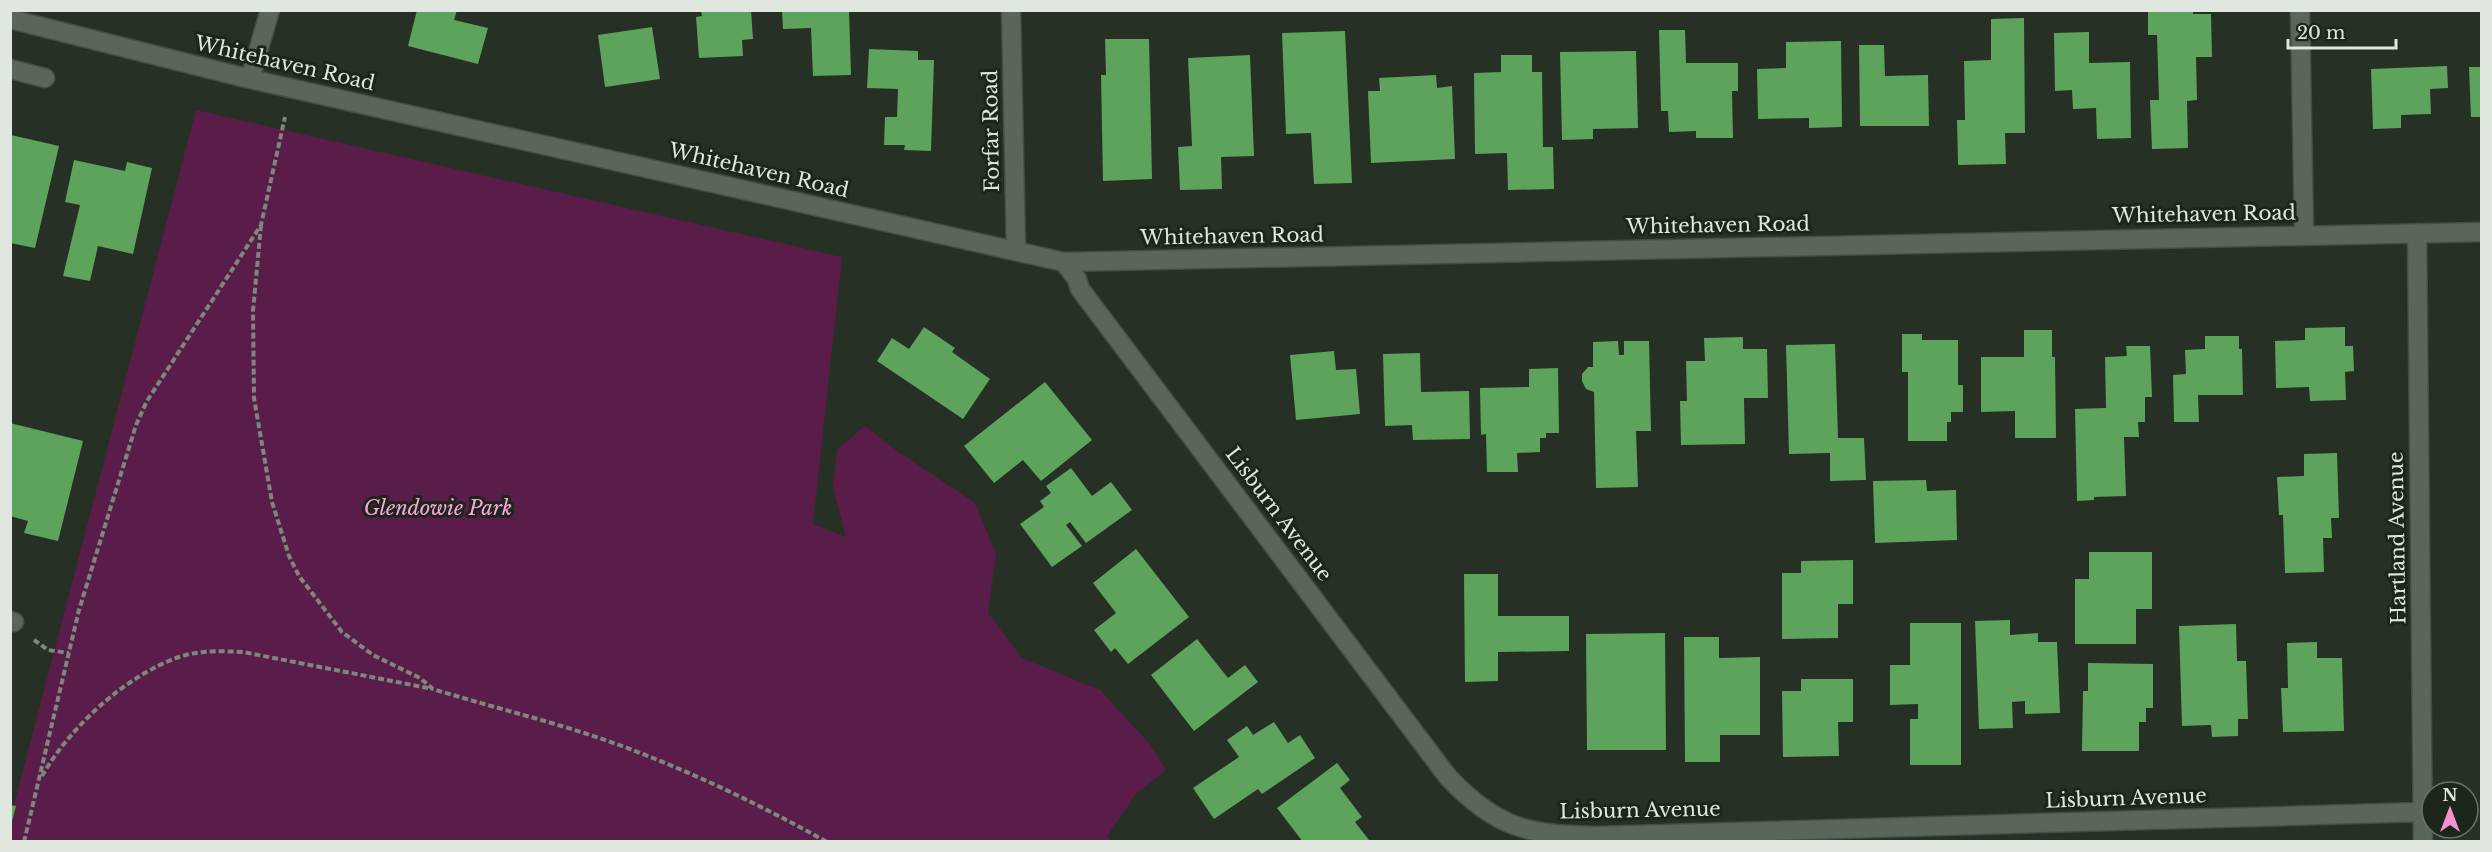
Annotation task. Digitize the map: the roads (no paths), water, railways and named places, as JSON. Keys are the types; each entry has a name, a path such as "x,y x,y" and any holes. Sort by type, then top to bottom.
{"street":[{"path":"250,79 270,10"},
{"name":"Forfar Road","path":"1011,10 1016,250"},
{"path":"2300,10 2304,234"},
{"name":"Whitehaven Road","path":"10,19 250,79 1064,262 2481,232"},
{"path":"10,69 45,78"},
{"name":"Hartland Avenue","path":"2417,233 2422,780"},
{"name":"Lisburn Avenue","path":"1064,262 1077,279 1080,289 1448,777 1469,799 1494,817 1523,829 1557,835 1596,836 2420,812"}],"park label":[{"name":"Glendowie Park","path":"438,508"}]}
